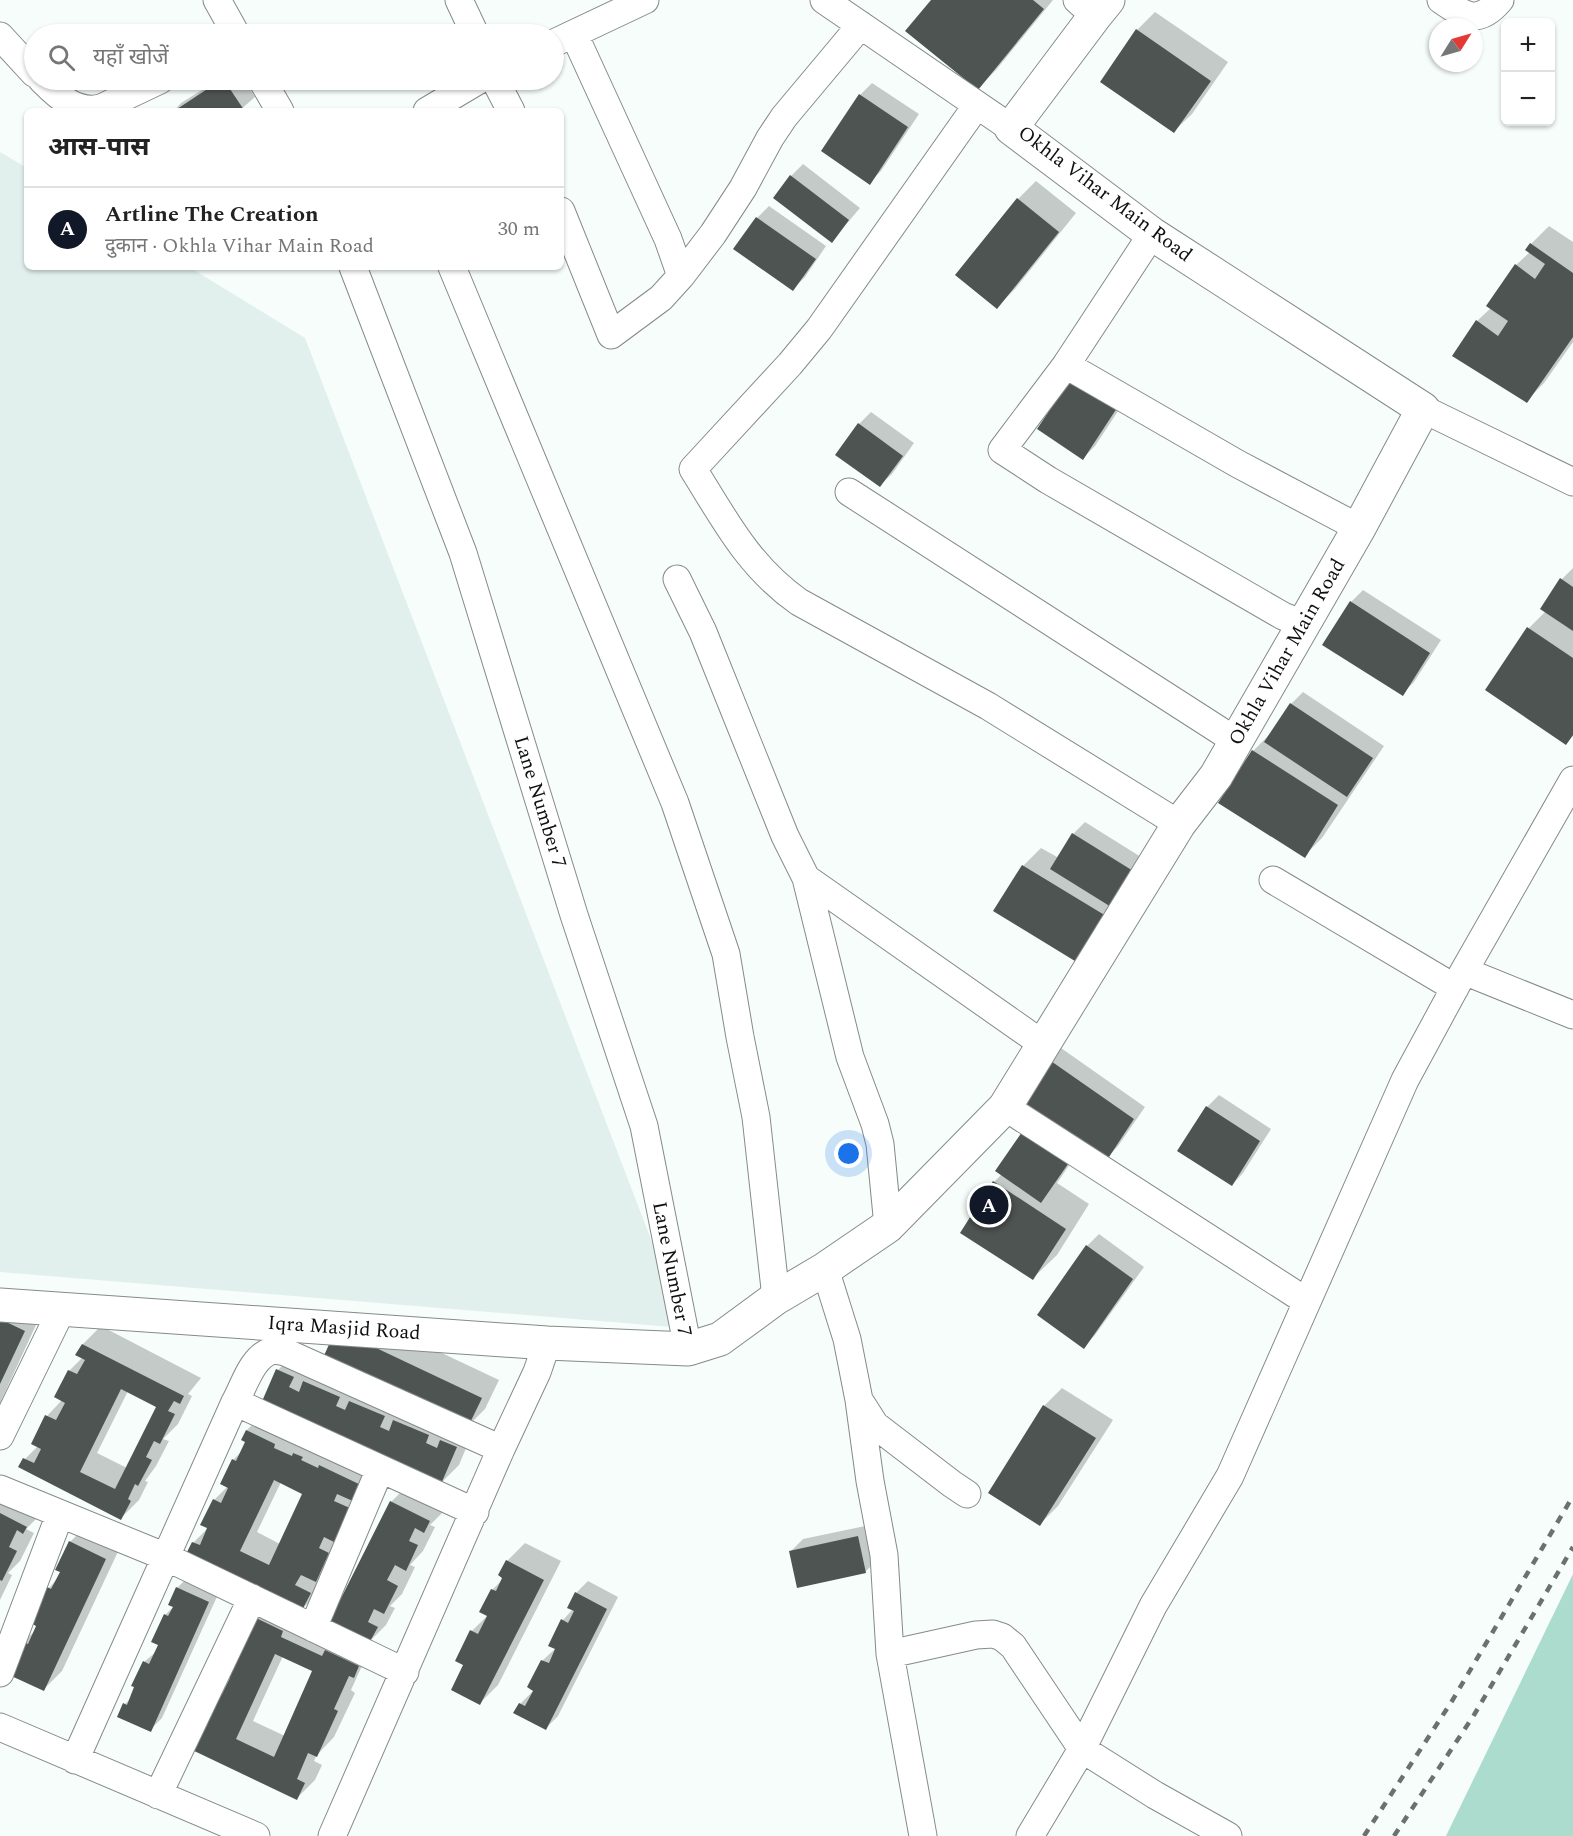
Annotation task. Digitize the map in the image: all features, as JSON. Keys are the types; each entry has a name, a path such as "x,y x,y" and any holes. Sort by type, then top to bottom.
{"street":[{"path":"217,0 230,24"},
{"path":"459,0 470,24"},
{"path":"645,0 564,39 668,239 681,276"},
{"path":"824,0 1011,128"},
{"path":"1441,0 1462,15 1473,18 1485,13 1500,0"},
{"name":"Okhla Vihar Main Road","path":"688,1349 720,1339 776,1298 825,1269 888,1226 1005,1107 1179,824 1216,776 1359,528 1423,409 1152,234 1011,128 1093,5"},
{"path":"564,218 611,335 661,298 681,276 713,234 737,197 784,117 861,25"},
{"path":"0,36 24,62"},
{"path":"53,90 80,108"},
{"path":"101,108 139,90"},
{"path":"268,90 278,108"},
{"path":"432,108 462,90"},
{"path":"500,90 509,108"},
{"path":"977,105 819,329 790,364 693,469 745,552 782,590 799,602 988,706 1179,824"},
{"path":"1152,234 1066,365 1002,450 1058,486 1283,616 1303,624"},
{"name":"Lane Number 7","path":"354,270 463,553 571,903 644,1126 688,1349"},
{"path":"453,270 675,803 726,954 756,1117 776,1298"},
{"path":"1066,365 1238,464 1359,528"},
{"path":"1423,409 1573,482"},
{"path":"849,492 1236,741"},
{"path":"678,579 703,632 785,836 806,878 850,1056 880,1144 888,1226"},
{"path":"1030,1836 1082,1749 1153,1606 1230,1476 1405,1080 1573,780"},
{"path":"806,878 1044,1045"},
{"path":"1274,880 1460,980 1573,1015"},
{"path":"1005,1107 1306,1301"},
{"path":"825,1269 847,1338 859,1400 870,1481 884,1555 890,1654 923,1836"},
{"name":"Iqra Masjid Road","path":"0,1305 547,1343 688,1349"},
{"path":"0,1436 62,1309"},
{"path":"332,1836 501,1449 537,1372 547,1343"},
{"path":"75,1760 256,1362 273,1350 285,1352 501,1449"},
{"path":"859,1400 875,1425 968,1494"},
{"path":"236,1402 475,1512"},
{"path":"314,1628 380,1469"},
{"path":"0,1489 166,1557 405,1672"},
{"path":"0,1673 60,1514"},
{"path":"158,1795 252,1598"},
{"path":"890,1654 976,1635 993,1634 1002,1637 1013,1646 1082,1749 1155,1795 1228,1836"},
{"path":"0,1727 256,1836"}],"shaded area":[{"path":"0,152 24,166 24,270 194,270 305,338 685,1328 0,1272"},
{"path":"1573,1574 1573,1836 1446,1836"}],"building":[{"path":"931,0 1033,0 1044,9 978,90 905,31"},
{"path":"1136,29 1211,81 1174,133 1100,82"},
{"path":"206,90 231,90 243,108 179,108"},
{"path":"859,94 908,127 870,185 821,151"},
{"path":"790,175 849,220 832,243 773,198"},
{"path":"1017,198 1059,232 997,309 955,275"},
{"path":"756,217 816,259 793,291 733,249"},
{"path":"1530,243 1573,273 1573,337 1527,403 1452,356 1476,320 1498,336 1508,321 1486,306 1515,264 1535,279 1545,264 1525,250"},
{"path":"1071,378 1117,408 1083,460 1037,429"},
{"path":"858,423 903,456 880,487 835,455"},
{"path":"1560,578 1573,587 1573,631 1540,609"},
{"path":"1350,601 1430,653 1403,696 1322,645"},
{"path":"1527,627 1573,658 1573,735 1566,745 1485,690"},
{"path":"1290,703 1373,758 1347,797 1264,742"},
{"path":"1252,750 1338,805 1305,858 1218,803"},
{"path":"1072,833 1138,874 1116,910 1050,869"},
{"path":"1022,865 1116,922 1088,969 993,911"},
{"path":"1048,1059 1134,1119 1107,1160 1020,1100"},
{"path":"1206,1106 1260,1141 1232,1186 1177,1151"},
{"path":"1022,1132 1068,1164 1041,1203 995,1171"},
{"path":"993,1181 1066,1229 1033,1280 960,1233"},
{"path":"1086,1245 1133,1279 1084,1349 1037,1315"},
{"path":"0,1319 25,1331 0,1384"},
{"path":"336,1329 482,1398 467,1429 322,1360"},
{"path":"82,1344 184,1396 180,1404 174,1401 168,1411 175,1414 160,1444 154,1441 146,1457 152,1460 138,1486 135,1484 128,1499 131,1501 121,1520 18,1467 23,1458 34,1463 41,1449 31,1444 45,1415 56,1420 65,1403 54,1397 68,1370 77,1374 85,1360 75,1355","holes":["121,1389 156,1407 115,1489 80,1472"]},
{"path":"276,1369 294,1377 289,1387 299,1392 303,1381 340,1397 336,1406 345,1410 349,1401 385,1416 380,1427 389,1431 393,1420 429,1435 426,1443 437,1448 440,1440 457,1447 441,1484 260,1406"},
{"path":"1043,1405 1096,1438 1040,1526 988,1493"},
{"path":"246,1430 275,1444 274,1448 292,1456 293,1453 303,1457 301,1460 318,1468 319,1465 363,1486 355,1502 337,1494 334,1501 352,1509 336,1543 324,1537 319,1548 329,1553 316,1582 301,1575 295,1585 311,1593 301,1612 185,1556 192,1542 200,1545 207,1528 200,1525 213,1499 221,1503 228,1488 220,1484 232,1459 236,1461 245,1442 241,1440","holes":["274,1480 302,1494 269,1565 240,1551"]},
{"path":"390,1501 430,1521 424,1533 415,1528 409,1541 418,1545 406,1571 395,1565 387,1580 398,1586 384,1614 374,1609 368,1622 378,1627 368,1645 328,1624"},
{"path":"0,1513 27,1527 23,1534 17,1530 9,1547 17,1551 2,1581 0,1580"},
{"path":"858,1536 866,1573 797,1588 789,1551"},
{"path":"69,1541 106,1559 44,1691 7,1674 22,1641 28,1644 36,1626 31,1623 47,1587 51,1589 60,1572 55,1570"},
{"path":"506,1560 544,1580 480,1705 451,1690 463,1665 455,1661 470,1630 478,1634 487,1616 479,1612 491,1589 496,1591 502,1578 498,1575"},
{"path":"176,1587 209,1602 151,1732 117,1717 123,1703 127,1705 134,1687 131,1686 143,1661 149,1664 158,1645 151,1642 164,1614 168,1616 173,1607 168,1605"},
{"path":"575,1592 607,1609 546,1730 513,1713 519,1703 525,1706 533,1691 527,1687 541,1660 549,1663 555,1649 548,1646 561,1619 568,1623 574,1611 567,1608"},
{"path":"250,1615 283,1631 281,1637 322,1656 325,1650 359,1666 354,1678 349,1676 334,1709 338,1711 317,1757 308,1753 297,1779 305,1783 297,1800 188,1748 195,1734 201,1737 208,1723 201,1719 214,1691 222,1694 230,1678 222,1674","holes":["275,1654 312,1671 274,1757 236,1739"]}],"railway":[{"path":"1364,1836 1452,1701 1573,1496"},
{"path":"1394,1836 1474,1715 1573,1547"}],"place":[{"name":"Artline The Creation","path":"989,1205"}]}
